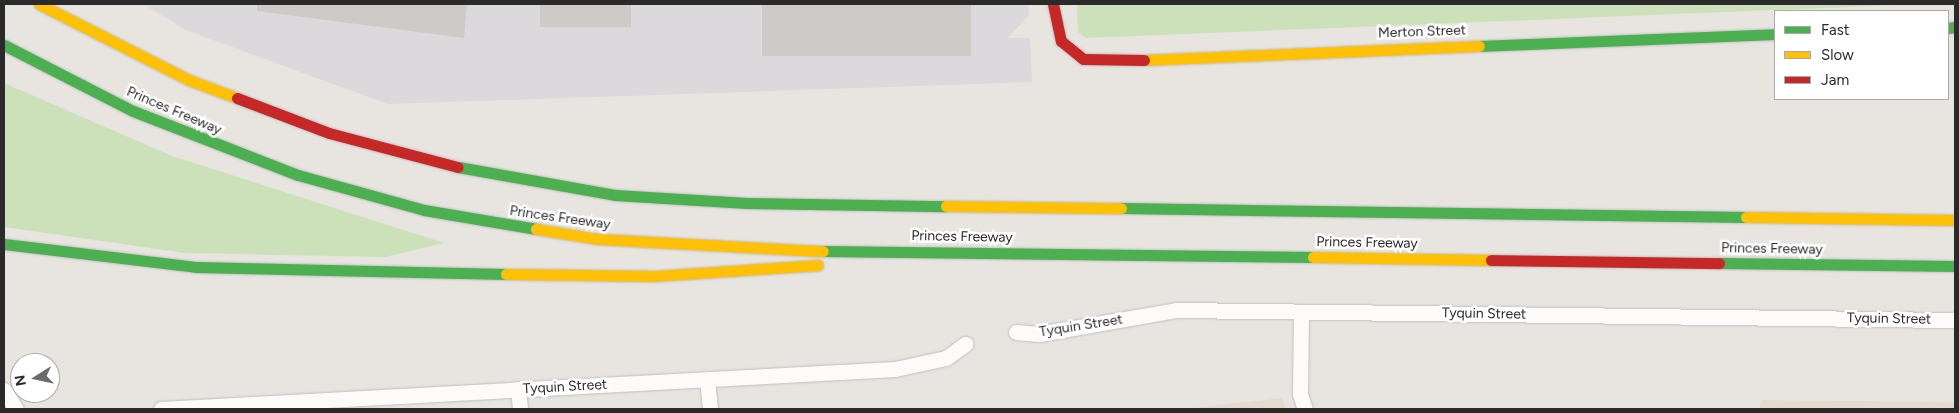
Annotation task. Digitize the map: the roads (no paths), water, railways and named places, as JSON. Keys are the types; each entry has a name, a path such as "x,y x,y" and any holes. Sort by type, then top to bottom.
{"main road":[{"path":"39,4 188,80 329,133 466,170 615,195 747,203 1955,220"},
{"name":"Merton Street","path":"1052,4 1054,25 1071,52 1098,62 1774,34"},
{"name":"Princes Freeway","path":"6,46 133,111 214,145 298,175 424,210 555,234 642,244 934,252 1955,266"},
{"path":"4,244 196,267 594,276 762,271 934,252"}],"street":[{"name":"Tyquin Street","path":"1016,332 1039,334 1177,310 1955,320"},
{"path":"1301,312 1300,394 1305,409"},
{"name":"Tyquin Street","path":"161,409 895,369 946,358 965,344"},
{"path":"707,380 710,409"},
{"path":"518,389 520,409"},
{"path":"4,390 16,409"}]}
